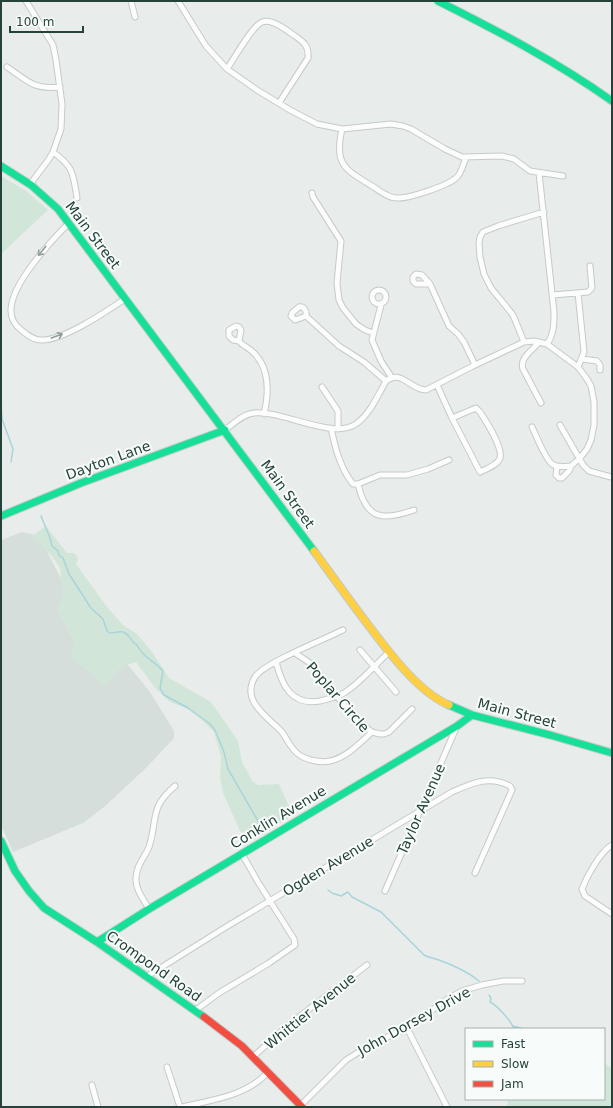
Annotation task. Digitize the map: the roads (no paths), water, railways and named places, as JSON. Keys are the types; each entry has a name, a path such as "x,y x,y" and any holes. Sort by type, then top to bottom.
{"main road":[{"path":"438,1 535,52 576,76 612,100"},
{"path":"451,1 550,53 612,93"},
{"name":"Main Street","path":"1,166 31,183 47,196 69,223 225,430 389,652 422,688 446,704 472,715 612,753"},
{"name":"Dayton Lane","path":"1,516 80,483 225,430"},
{"name":"Conklin Avenue","path":"97,942 149,909 457,726 472,715"},
{"name":"Crompond Road","path":"1,841 15,872 36,900 53,915 97,942 220,1028 253,1057 302,1106"}],"street":[{"path":"26,1 53,45 60,87 62,118 61,129 53,152 31,183"},
{"path":"131,1 135,17"},
{"path":"178,1 206,46 227,69 279,103 317,124 342,129 391,124 403,126 462,157 502,156 514,159 530,171 564,176"},
{"path":"227,69 251,33 261,22 266,21 274,23 295,36 306,45 308,58 279,103"},
{"path":"7,67 34,86 49,88 60,87"},
{"path":"342,129 339,154 343,165 361,179 392,198 404,198 436,189 450,183 460,173 466,158"},
{"path":"53,152 63,159 71,168 77,198"},
{"path":"539,173 553,295 554,325 551,339 547,344"},
{"path":"312,193 313,197 341,241 337,283 339,300 343,308 356,324 373,333"},
{"path":"524,342 513,315 491,288 484,274 480,257 479,243 483,232 544,212"},
{"path":"69,223 48,244 30,266 14,295 10,310 11,316 19,329 35,339 49,339 100,316 125,298"},
{"path":"553,295 588,292 592,288 590,266"},
{"path":"430,284 449,326 464,342 475,365"},
{"path":"578,293 584,352 578,367"},
{"path":"381,305 372,340 386,370 392,378"},
{"path":"306,316 340,346 364,362 386,381"},
{"path":"239,341 254,352 264,367 267,388 264,414"},
{"path":"225,430 242,417 254,413 273,414 331,428 350,428 364,418 386,381 392,378 403,378 420,390 426,390 524,342 539,342 547,344 578,367 587,379 593,393 594,425 591,440 587,449 562,478 559,478 556,473 557,466"},
{"path":"539,342 523,360 522,364 523,369 541,403"},
{"path":"582,358 597,361 600,365 600,370"},
{"path":"437,385 452,418 480,472 497,462 500,458 500,448 480,412 476,408 452,418"},
{"path":"322,387 338,411 338,429"},
{"path":"560,425 583,465 589,471 611,477"},
{"path":"532,427 542,450 552,464 557,466 571,466"},
{"path":"331,428 335,447 344,469 353,484 358,484 380,475 407,475 428,469 449,460"},
{"path":"358,484 366,506 379,516 392,517 414,510"},
{"name":"Poplar Circle","path":"295,653 310,663 354,716 372,732 346,753 330,761 318,761 298,754 280,730 260,712 253,699 251,691 254,678 260,670 276,662 343,630"},
{"path":"360,650 396,692"},
{"path":"276,662 279,675 285,688 298,699 312,702 338,696 350,688 389,652"},
{"path":"372,732 384,734 389,732 412,709"},
{"name":"Taylor Avenue","path":"385,891 457,726"},
{"name":"Ogden Avenue","path":"146,977 452,792 479,781 488,780 505,783 512,788 511,793 475,873"},
{"path":"149,909 138,889 136,877 137,872 149,847 158,807 165,795 175,786"},
{"path":"612,845 608,847 602,855 582,888 585,896 612,914"},
{"path":"196,1010 219,993 295,945 294,939 242,854"},
{"name":"Whittier Avenue","path":"253,1057 287,1026 367,966"},
{"name":"John Dorsey Drive","path":"302,1106 346,1060 370,1045 407,1028 446,1000 462,991 489,983 522,981"},
{"path":"407,1028 447,1107"},
{"path":"167,1067 181,1107 240,1092 252,1085 268,1072"},
{"path":"92,1085 98,1107"}],"waterway":[{"path":"1,402 2,419 13,449 11,462"},
{"path":"41,516 52,546 63,558 69,574 91,608 103,619 107,631 110,633 125,633 137,645 142,653 163,671 160,688 164,695 188,708 209,723 215,730 224,752 228,769 265,833"},
{"path":"328,890 341,896 348,892 352,897 381,912 424,955 455,966 479,981"},
{"path":"489,995 491,998 490,1002 504,1014 513,1028"},
{"path":"513,1026 521,1028"}]}
